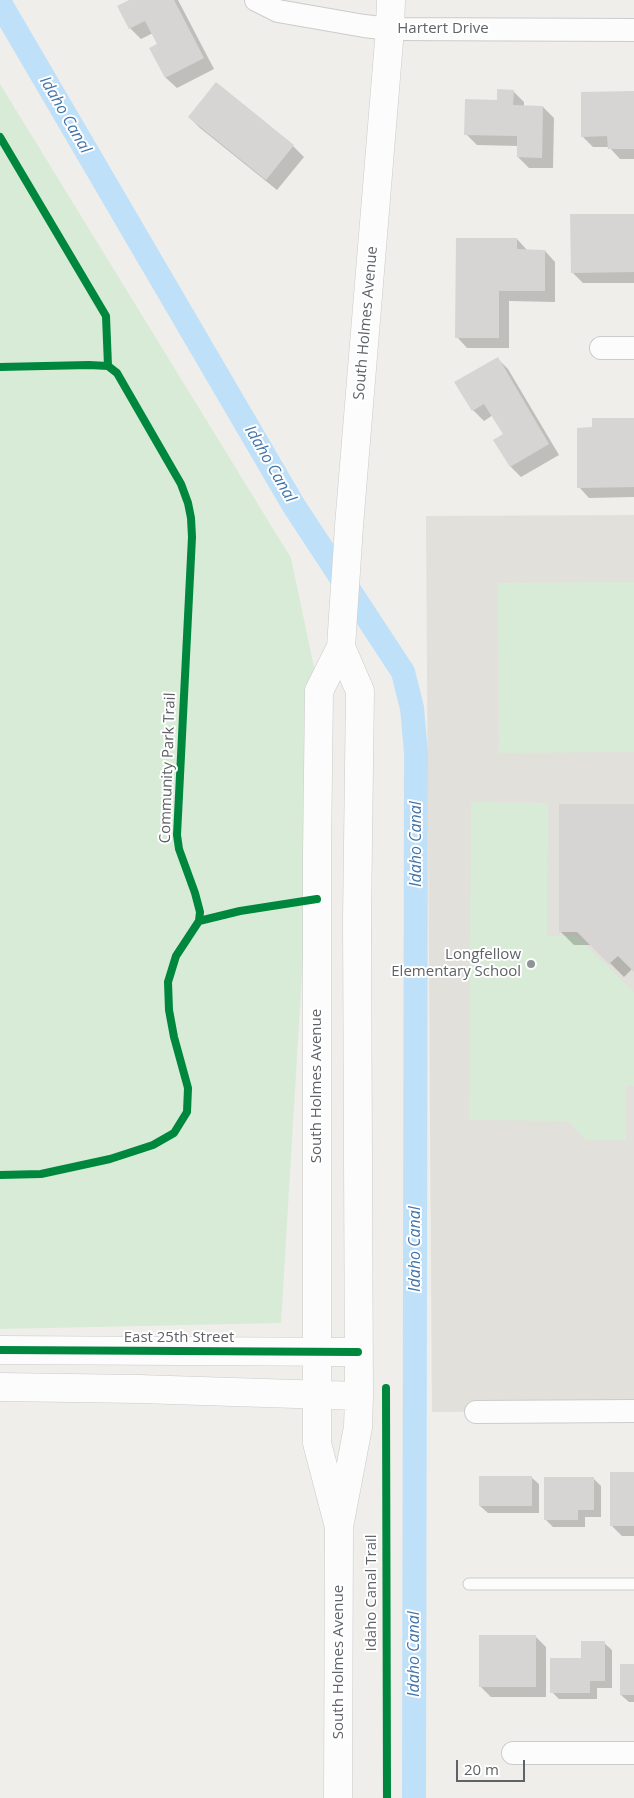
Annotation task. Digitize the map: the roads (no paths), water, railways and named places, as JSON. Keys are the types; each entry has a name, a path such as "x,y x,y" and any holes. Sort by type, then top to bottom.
{"main road":[{"name":"South Holmes Avenue","path":"339,1526 316,1443 319,691 341,647 391,0"},
{"name":"South Holmes Avenue","path":"338,1798 339,1526 358,1427 357,919 360,691 341,647"},
{"name":"East 25th Street","path":"0,1350 358,1352"},
{"path":"0,1388 358,1396"}],"street":[{"name":"Hartert Drive","path":"256,0 278,12 390,29 634,30"},
{"path":"601,348 634,348"},
{"path":"476,1412 634,1411"},
{"path":"513,1753 634,1753"}],"lane":[{"path":"469,1584 634,1584"}],"waterway":[{"name":"Idaho Canal","path":"0,3 294,506 403,672 412,708 416,753 414,1798"}],"place":[{"name":"Longfellow Elementary School","path":"531,964"}]}
